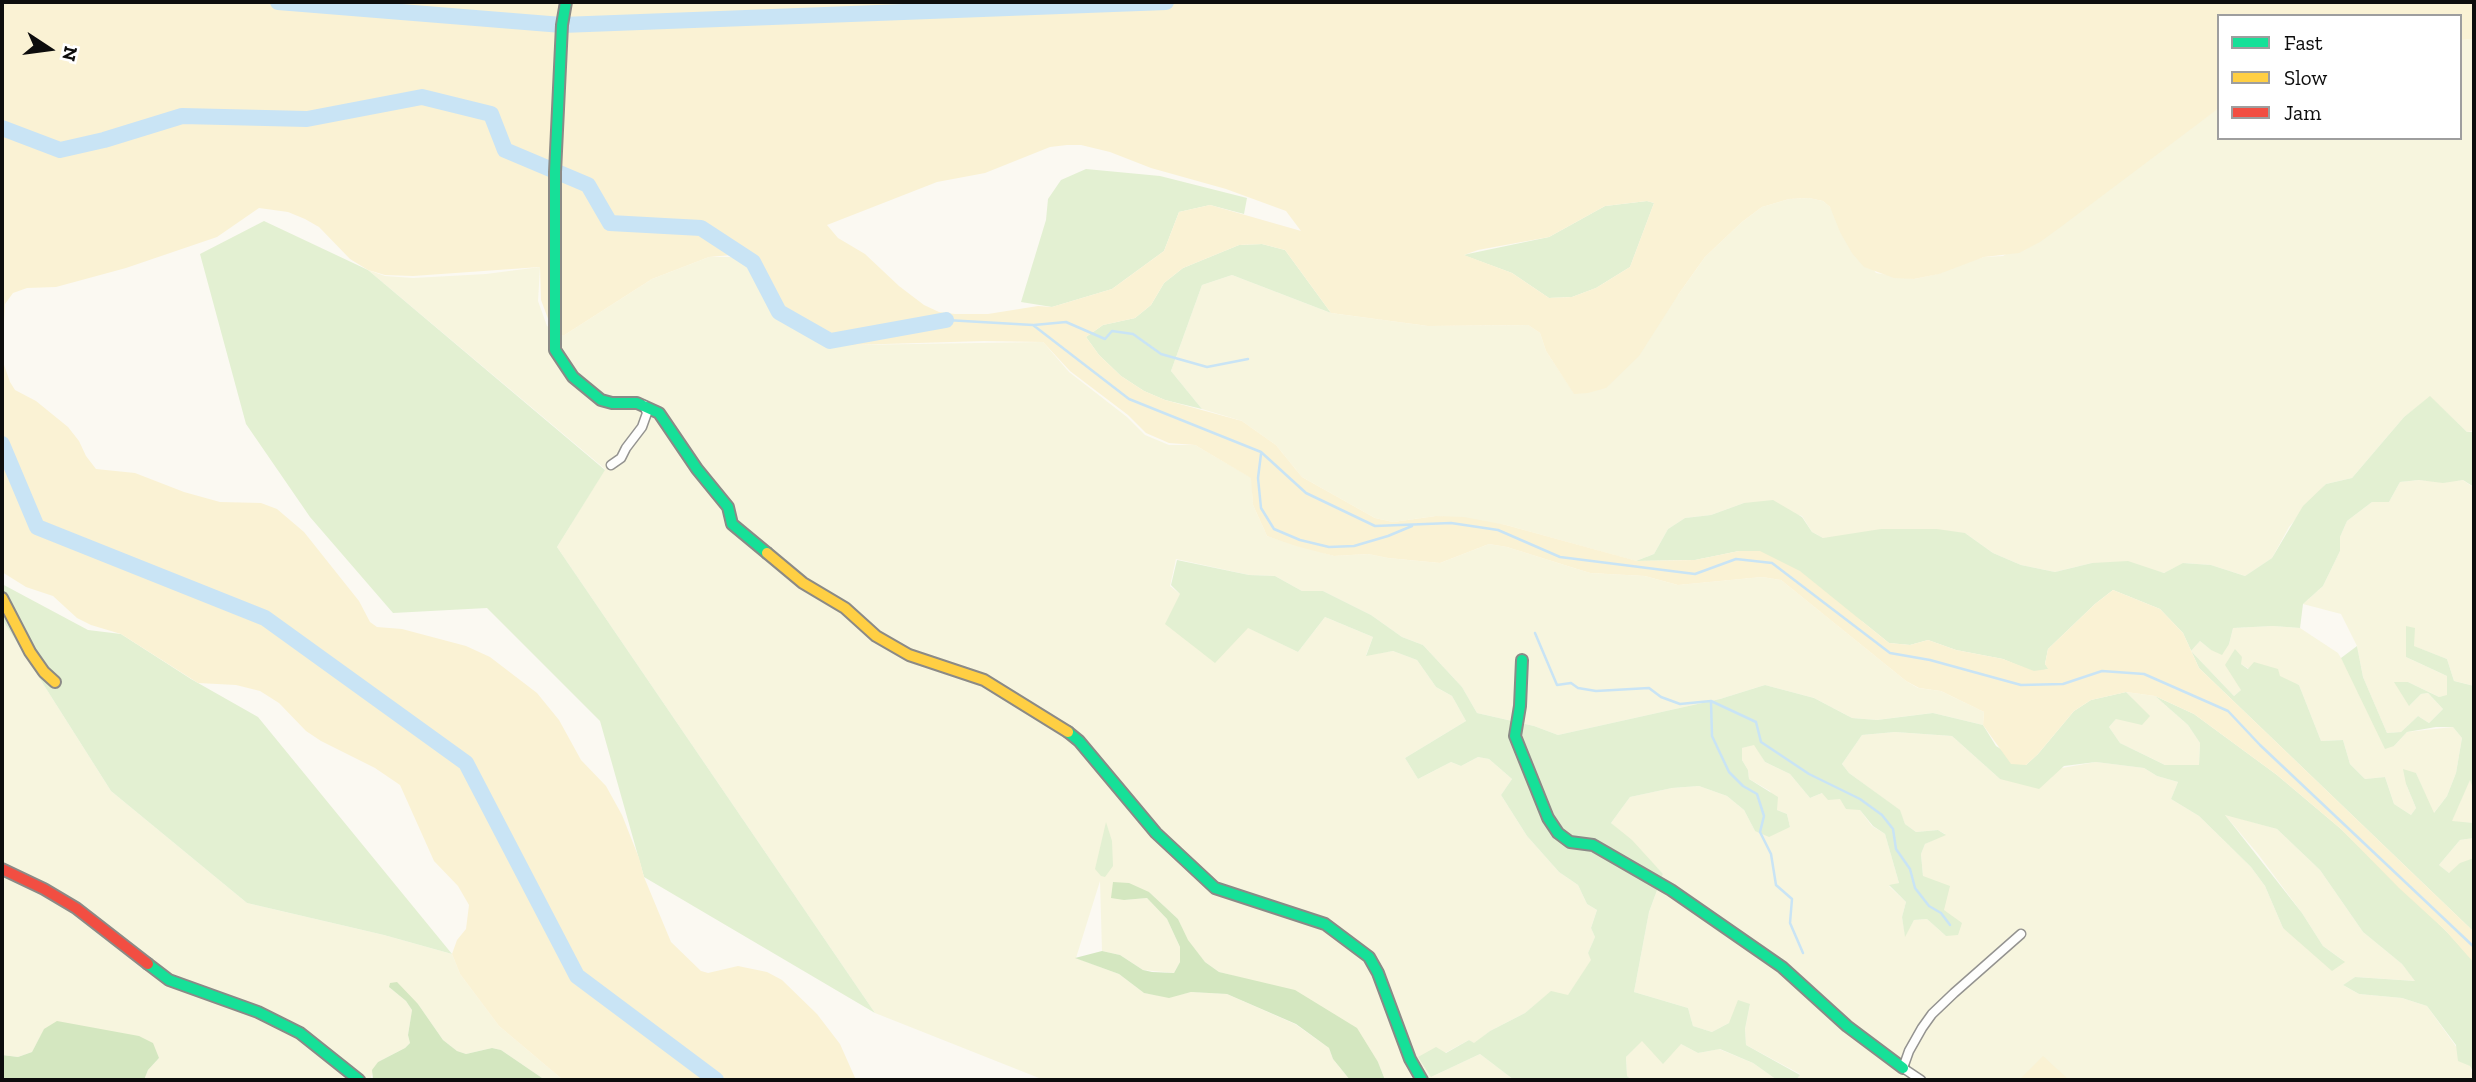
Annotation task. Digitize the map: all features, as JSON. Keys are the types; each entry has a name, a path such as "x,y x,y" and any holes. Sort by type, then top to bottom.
{"street":[{"path":"566,2 562,25 555,172 555,350 573,377 596,397 612,403 632,402 644,405 659,413 696,469 728,507 732,524 789,572 845,608 876,636 909,655 984,680 1079,741 1156,832 1215,888 1325,924 1350,940 1368,957 1378,973 1410,1059 1422,1080"},
{"path":"611,465 621,458 642,427 646,413 644,405"},
{"path":"2,598 30,652 55,682"},
{"path":"1522,660 1520,706 1515,737 1548,818 1559,833 1570,842 1593,845 1671,890 1782,967 1847,1026 1921,1080"},
{"path":"2,869 76,908 169,980 258,1013 300,1033 359,1080"},
{"path":"1903,1068 1909,1051 1932,1014 2021,934"}],"shaded area":[{"path":"2474,39 2474,431 2467,432 2430,397 2404,417 2352,478 2326,484 2289,527 2272,558 2245,576 2211,565 2184,563 2164,573 2092,563 2055,572 2021,565 1993,553 1965,533 1823,538 1812,532 1802,516 1744,503 1711,515 1685,518 1668,529 1654,554 1636,561 1506,525 1436,516 1393,522 1375,518 1302,477 1276,445 1242,421 1202,409 1171,371 1202,285 1232,275 1331,313 1428,326 1528,325 1540,333 1546,351 1574,393 1678,295 1705,257 1762,207 1789,199 1809,198 1823,201 1876,273 1914,279 1938,274 1969,261 2003,256 2217,109 2217,140 2462,140 2462,40"},
{"path":"709,257 731,257 753,262 779,312 819,340 852,345 1043,342 1069,372 1127,417 1145,435 1169,445 1195,445 1252,478 1253,505 1267,536 1334,556 1368,554 1440,563 1489,544 1590,573 1645,576 1678,585 1762,577 1781,580 1906,681 1918,688 1941,691 1984,712 1983,725 1933,713 1877,720 1852,718 1814,698 1765,685 1720,699 1558,735 1534,726 1477,713 1462,687 1423,645 1402,637 1371,615 1323,591 1302,591 1275,576 1249,575 1176,559 1170,586 1180,594 1298,652 1325,617 1373,637 1366,655 1393,651 1417,660 1436,687 1452,696 1466,721 1405,758 1418,779 1451,762 1461,766 1478,757 1489,759 1512,779 1501,795 1527,836 1559,872 1578,885 1587,904 1597,910 1591,928 1595,937 1588,953 1592,960 1568,996 1551,992 1525,1013 1490,1031 1474,1044 1469,1040 1445,1053 1431,1077 1480,1054 1514,1080 1385,1080 1378,1062 1241,978 1219,972 1205,962 1187,940 1178,919 1149,892 1124,900 1147,898 1167,919 1180,947 1180,962 1174,973 1143,970 1120,955 1102,951 1100,881 1076,958 1119,974 1144,993 1169,997 1191,992 1227,994 1295,1024 1329,1048 1333,1059 1350,1080 1044,1080 875,1013 557,547 605,469 368,270 385,276 413,278 486,274 540,267 538,301 547,326 563,336 652,279"},
{"path":"2463,480 2474,488 2474,686 2454,681 2447,659 2413,646 2406,657 2447,676 2447,696 2439,697 2408,682 2410,705 2421,694 2428,693 2443,709 2429,723 2418,716 2401,732 2387,733 2363,677 2357,646 2341,614 2303,604 2323,586 2340,551 2340,537 2347,521 2372,502 2389,502 2400,482"},
{"path":"2,619 111,791 247,903 452,954 460,974 499,1026 563,1080 545,1080 501,1050 492,1048 466,1054 457,1051 443,1040 418,1004 389,987 406,1001 412,1010 408,1035 410,1043 378,1062 371,1077 373,1080 144,1080 148,1070 159,1058 44,1030 32,1052 18,1057 2,1055"},
{"path":"2233,628 2300,628 2338,653 2394,746 2407,732 2453,727 2462,738 2456,773 2447,796 2433,814 2416,773 2406,784 2416,808 2411,815 2394,804 2385,777 2365,779 2350,764 2343,740 2321,741 2299,685 2249,669 2241,664 2235,649 2241,690 2234,696 2191,651 2200,641 2211,650 2229,644"},
{"path":"2126,692 2155,696 2188,725 2200,743 2199,765 2165,765 2120,743 2109,727 2116,719 2149,717"},
{"path":"1895,732 1952,736 2000,779 2096,762 2144,768 2157,776 2178,782 2171,799 2199,816 2251,867 2265,886 2283,928 2344,961 2323,946 2258,854 2224,814 2277,829 2320,870 2363,932 2402,964 2416,981 2355,977 2343,985 2359,994 2402,998 2427,1006 2470,1066 2474,1080 1796,1080 1800,1074 1746,1045 1745,1029 1750,1004 1729,1023 1712,1032 1693,1026 1688,1008 1634,992 1649,912 1663,874 1611,823 1630,797 1672,788 1699,786 1727,796 1744,810 1755,831 1790,827 1787,814 1777,810 1770,791 1749,779 1748,770 1742,760 1742,748 1755,744 1765,762 1790,774 1810,798 1822,793 1840,799 1860,810 1872,826 1885,834 1899,883 1889,886 1906,902 1902,917 1905,935 1914,920 1927,919 1946,936 1944,910 1923,876 1921,854 1925,844 1945,834 1938,830 1916,832 1905,824 1899,810 1849,773 1842,764 1862,735"},
{"path":"2470,779 2474,792 2474,823 2451,822"},
{"path":"2474,838 2474,860 2449,873 2439,865 2460,840"},
{"path":"1642,1040 1681,1044 1698,1053 1719,1049 1753,1063 1777,1080 1632,1080 1627,1076 1626,1057"}],"green space":[{"path":"1086,169 1160,176 1247,198 1244,214 1210,205 1179,212 1164,251 1112,289 1052,307 1021,302 1046,220 1048,199 1061,180"},
{"path":"1647,201 1654,203 1630,267 1596,288 1572,297 1549,298 1512,273 1463,255 1549,237 1605,206"},
{"path":"264,221 368,270 605,470 557,547 875,1013 644,877 600,721 487,608 393,613 310,517 246,424 200,254"},
{"path":"1262,244 1285,250 1331,313 1232,275 1202,285 1171,371 1202,409 1165,400 1144,391 1121,376 1099,355 1086,337 1103,325 1135,318 1151,305 1164,283 1183,268 1239,245"},
{"path":"2430,396 2467,432 2474,432 2474,487 2463,480 2443,483 2419,480 2400,482 2389,502 2372,502 2347,521 2340,537 2340,551 2323,586 2303,604 2300,628 2233,628 2229,644 2222,655 2200,641 2191,651 2183,633 2160,609 2113,590 2048,649 2045,664 2049,669 2034,672 2003,659 1956,650 1928,640 1910,645 1889,643 1863,622 1739,551 1695,560 1636,561 1654,554 1668,529 1685,518 1711,515 1744,503 1773,500 1802,517 1812,532 1823,538 1881,529 1937,529 1965,533 1993,553 2021,565 2055,572 2092,563 2128,561 2164,573 2183,563 2211,565 2245,576 2272,558 2303,506 2326,484 2352,478 2404,417"},
{"path":"1177,560 1249,575 1275,576 1302,591 1323,591 1371,615 1402,637 1423,645 1462,687 1477,713 1534,726 1558,735 1720,699 1765,685 1814,698 1852,718 1877,720 1933,713 1983,725 1996,746 2026,765 2074,711 2091,700 2126,692 2150,716 2142,725 2116,719 2109,727 2120,743 2165,765 2199,765 2200,743 2188,725 2155,696 2194,714 2277,775 2341,829 2472,959 2474,1074 2470,1066 2458,1061 2456,1045 2427,1006 2402,998 2359,994 2343,985 2355,977 2415,981 2402,964 2363,932 2320,870 2277,829 2225,815 2302,913 2323,946 2345,962 2332,971 2283,928 2265,886 2251,867 2199,816 2171,799 2178,782 2157,776 2144,768 2096,762 2064,766 2039,789 2000,779 1952,736 1895,732 1862,735 1842,764 1849,773 1900,810 1905,824 1916,832 1938,830 1946,835 1925,844 1921,854 1923,876 1950,886 1944,910 1962,923 1958,935 1946,936 1927,919 1914,920 1905,937 1902,917 1906,902 1889,885 1899,883 1885,834 1873,826 1860,810 1846,809 1840,799 1828,800 1822,793 1810,798 1790,774 1765,762 1754,745 1742,748 1742,760 1748,770 1749,779 1778,797 1777,810 1787,814 1790,827 1769,837 1755,831 1744,810 1727,796 1699,786 1672,788 1630,797 1611,823 1632,840 1663,874 1649,912 1634,992 1688,1008 1693,1026 1712,1032 1729,1023 1738,1000 1750,1004 1745,1029 1746,1045 1800,1075 1796,1080 1777,1080 1753,1063 1720,1049 1698,1053 1681,1044 1663,1064 1642,1041 1626,1057 1627,1076 1632,1080 1514,1080 1480,1054 1431,1077 1418,1057 1436,1047 1446,1053 1469,1040 1474,1043 1490,1031 1525,1013 1551,991 1568,995 1591,960 1588,953 1595,937 1591,928 1597,910 1587,904 1578,885 1559,872 1527,836 1501,795 1512,779 1489,759 1478,757 1461,766 1451,762 1418,779 1405,758 1466,721 1452,696 1436,687 1417,660 1393,651 1366,656 1373,637 1325,617 1298,652 1248,628 1215,663 1165,624 1180,594 1171,585"},
{"path":"2,584 88,630 121,634 191,679 258,717 452,954 247,903 111,791 2,619"},
{"path":"2406,626 2415,628 2414,646 2447,659 2454,681 2474,686 2474,792 2470,780 2452,821 2474,823 2474,838 2460,840 2439,865 2449,873 2460,863 2474,858 2474,932 2199,668 2191,651 2234,696 2241,690 2225,665 2235,649 2242,657 2241,664 2248,669 2254,662 2278,669 2280,676 2299,685 2321,741 2343,740 2350,764 2365,779 2385,777 2394,804 2411,815 2416,808 2403,769 2416,773 2434,813 2447,796 2456,773 2462,738 2453,727 2436,727 2407,732 2394,746 2385,749 2341,658 2357,646 2363,677 2387,733 2401,732 2418,716 2429,723 2443,709 2428,693 2421,694 2409,706 2394,682 2408,682 2439,697 2447,695 2447,676 2406,657"},
{"path":"1106,822 1112,841 1113,866 1105,877 1095,869"},
{"path":"1113,882 1129,883 1149,892 1178,919 1188,940 1205,962 1219,972 1295,990 1357,1028 1378,1062 1385,1080 1350,1080 1333,1059 1329,1048 1296,1024 1227,994 1191,992 1169,998 1144,993 1119,974 1075,958 1102,951 1120,955 1143,970 1174,973 1180,962 1180,947 1167,919 1147,898 1111,898"},
{"path":"397,982 418,1004 443,1040 457,1051 466,1054 492,1048 501,1050 545,1080 373,1080 372,1070 378,1062 410,1043 408,1035 412,1010 406,1001 389,987 390,983"},
{"path":"57,1021 139,1036 153,1043 159,1058 148,1070 144,1080 2,1080 2,1055 18,1057 32,1052 44,1029"}],"sand":[{"path":"2,2 2474,2 2474,39 2462,40 2462,14 2217,14 2217,109 2040,242 2019,253 1984,257 1939,274 1914,279 1894,278 1864,267 1852,253 1830,207 1823,201 1809,198 1789,199 1762,207 1705,257 1639,356 1606,388 1588,393 1574,394 1546,351 1540,333 1528,325 1428,326 1331,313 1285,250 1262,244 1239,245 1183,268 1164,283 1151,305 1135,318 1103,325 1086,337 1099,355 1121,376 1144,391 1165,400 1242,421 1276,445 1302,477 1375,518 1393,522 1436,516 1464,517 1506,525 1637,561 1695,560 1739,551 1760,551 1800,571 1889,643 1910,645 1928,640 1956,650 2003,659 2034,671 2048,669 2045,664 2048,649 2113,590 2160,609 2183,633 2199,668 2474,932 2474,963 2446,931 2341,829 2277,775 2194,714 2155,696 2126,692 2091,700 2074,711 2026,765 2011,764 1983,725 1984,712 1941,691 1919,688 1906,681 1781,580 1762,577 1678,585 1645,576 1590,573 1489,544 1440,563 1368,554 1334,556 1296,546 1267,536 1253,505 1251,478 1195,445 1169,443 1146,433 1128,415 1070,371 1043,342 851,345 819,340 779,312 762,273 753,262 731,255 709,257 652,279 563,336 550,324 541,300 540,267 413,276 385,275 368,270 350,259 319,227 305,219 288,212 259,208 217,237 126,268 56,287 27,288 13,293 5,304 2,359","holes":["1081,145 1226,189 1286,211 1301,231 1210,205 1179,212 1164,251 1112,289 1052,307 1038,306 988,314 955,314 939,312 924,305 865,254 838,238 827,225 937,182 985,173 1050,147","1647,201 1654,203 1630,267 1596,288 1572,297 1549,298 1512,273 1464,255 1549,237 1605,206"]},
{"path":"2,359 15,390 36,401 68,427 96,469 135,473 184,492 220,502 261,503 277,509 304,532 359,601 370,622 377,627 402,629 466,646 490,657 537,693 559,720 581,760 606,786 622,815 671,942 701,971 708,973 738,966 767,972 782,980 817,1014 840,1044 856,1080 563,1080 499,1026 460,974 452,954 457,940 466,929 469,905 458,886 434,861 400,785 375,768 306,731 279,703 260,691 236,685 198,683 121,634 77,618 53,596 26,587 2,572"},
{"path":"2043,1056 2069,1080 2019,1080"}],"waterway":[{"path":"278,2 562,25 1166,2"},
{"path":"2,128 60,150 104,140 182,116 307,119 422,97 491,114 505,150 588,185 610,223 701,228 753,262 779,312 830,341 946,320"},
{"path":"946,320 1033,325 1129,399 1261,452 1306,493 1375,526 1451,523 1498,530 1560,557 1695,574 1736,559 1772,563 1890,653 1930,660 2021,685 2063,684 2102,671 2144,674 2228,711 2260,745 2474,947"},
{"path":"1034,325 1066,322 1105,339 1112,331 1133,334 1161,354 1207,367 1248,359"},
{"path":"2,444 37,527 265,618 466,763 577,976 716,1080"},
{"path":"1261,454 1258,478 1261,508 1274,529 1300,540 1329,547 1354,546 1412,526"},
{"path":"1535,633 1557,685 1571,683 1578,688 1596,691 1649,688 1661,697 1680,704 1711,701 1756,722 1761,742 1809,774 1860,799 1882,815 1893,829 1896,849 1910,869 1915,888 1929,906 1941,913 1950,925"},
{"path":"1711,702 1712,736 1729,772 1743,786 1757,794 1764,816 1760,832 1771,854 1776,885 1792,899 1790,923 1803,953"}],"traffic: fast":[{"path":"566,2 562,25 555,172 555,350 573,377 601,400 637,403 659,413 697,469 728,507 732,524 767,553"},
{"path":"1522,660 1520,706 1515,736 1548,818 1558,833 1570,842 1593,845 1671,890 1782,967 1847,1026 1903,1068"},
{"path":"1068,732 1079,741 1156,833 1215,888 1325,924 1369,957 1378,973 1410,1059 1422,1080"},
{"path":"148,964 169,980 258,1012 300,1033 359,1080"}],"traffic: slow":[{"path":"767,553 803,583 845,608 876,636 909,655 984,680 1068,732"},
{"path":"2,598 30,652 55,682"}],"traffic: jam":[{"path":"2,869 76,908 148,964"}]}
